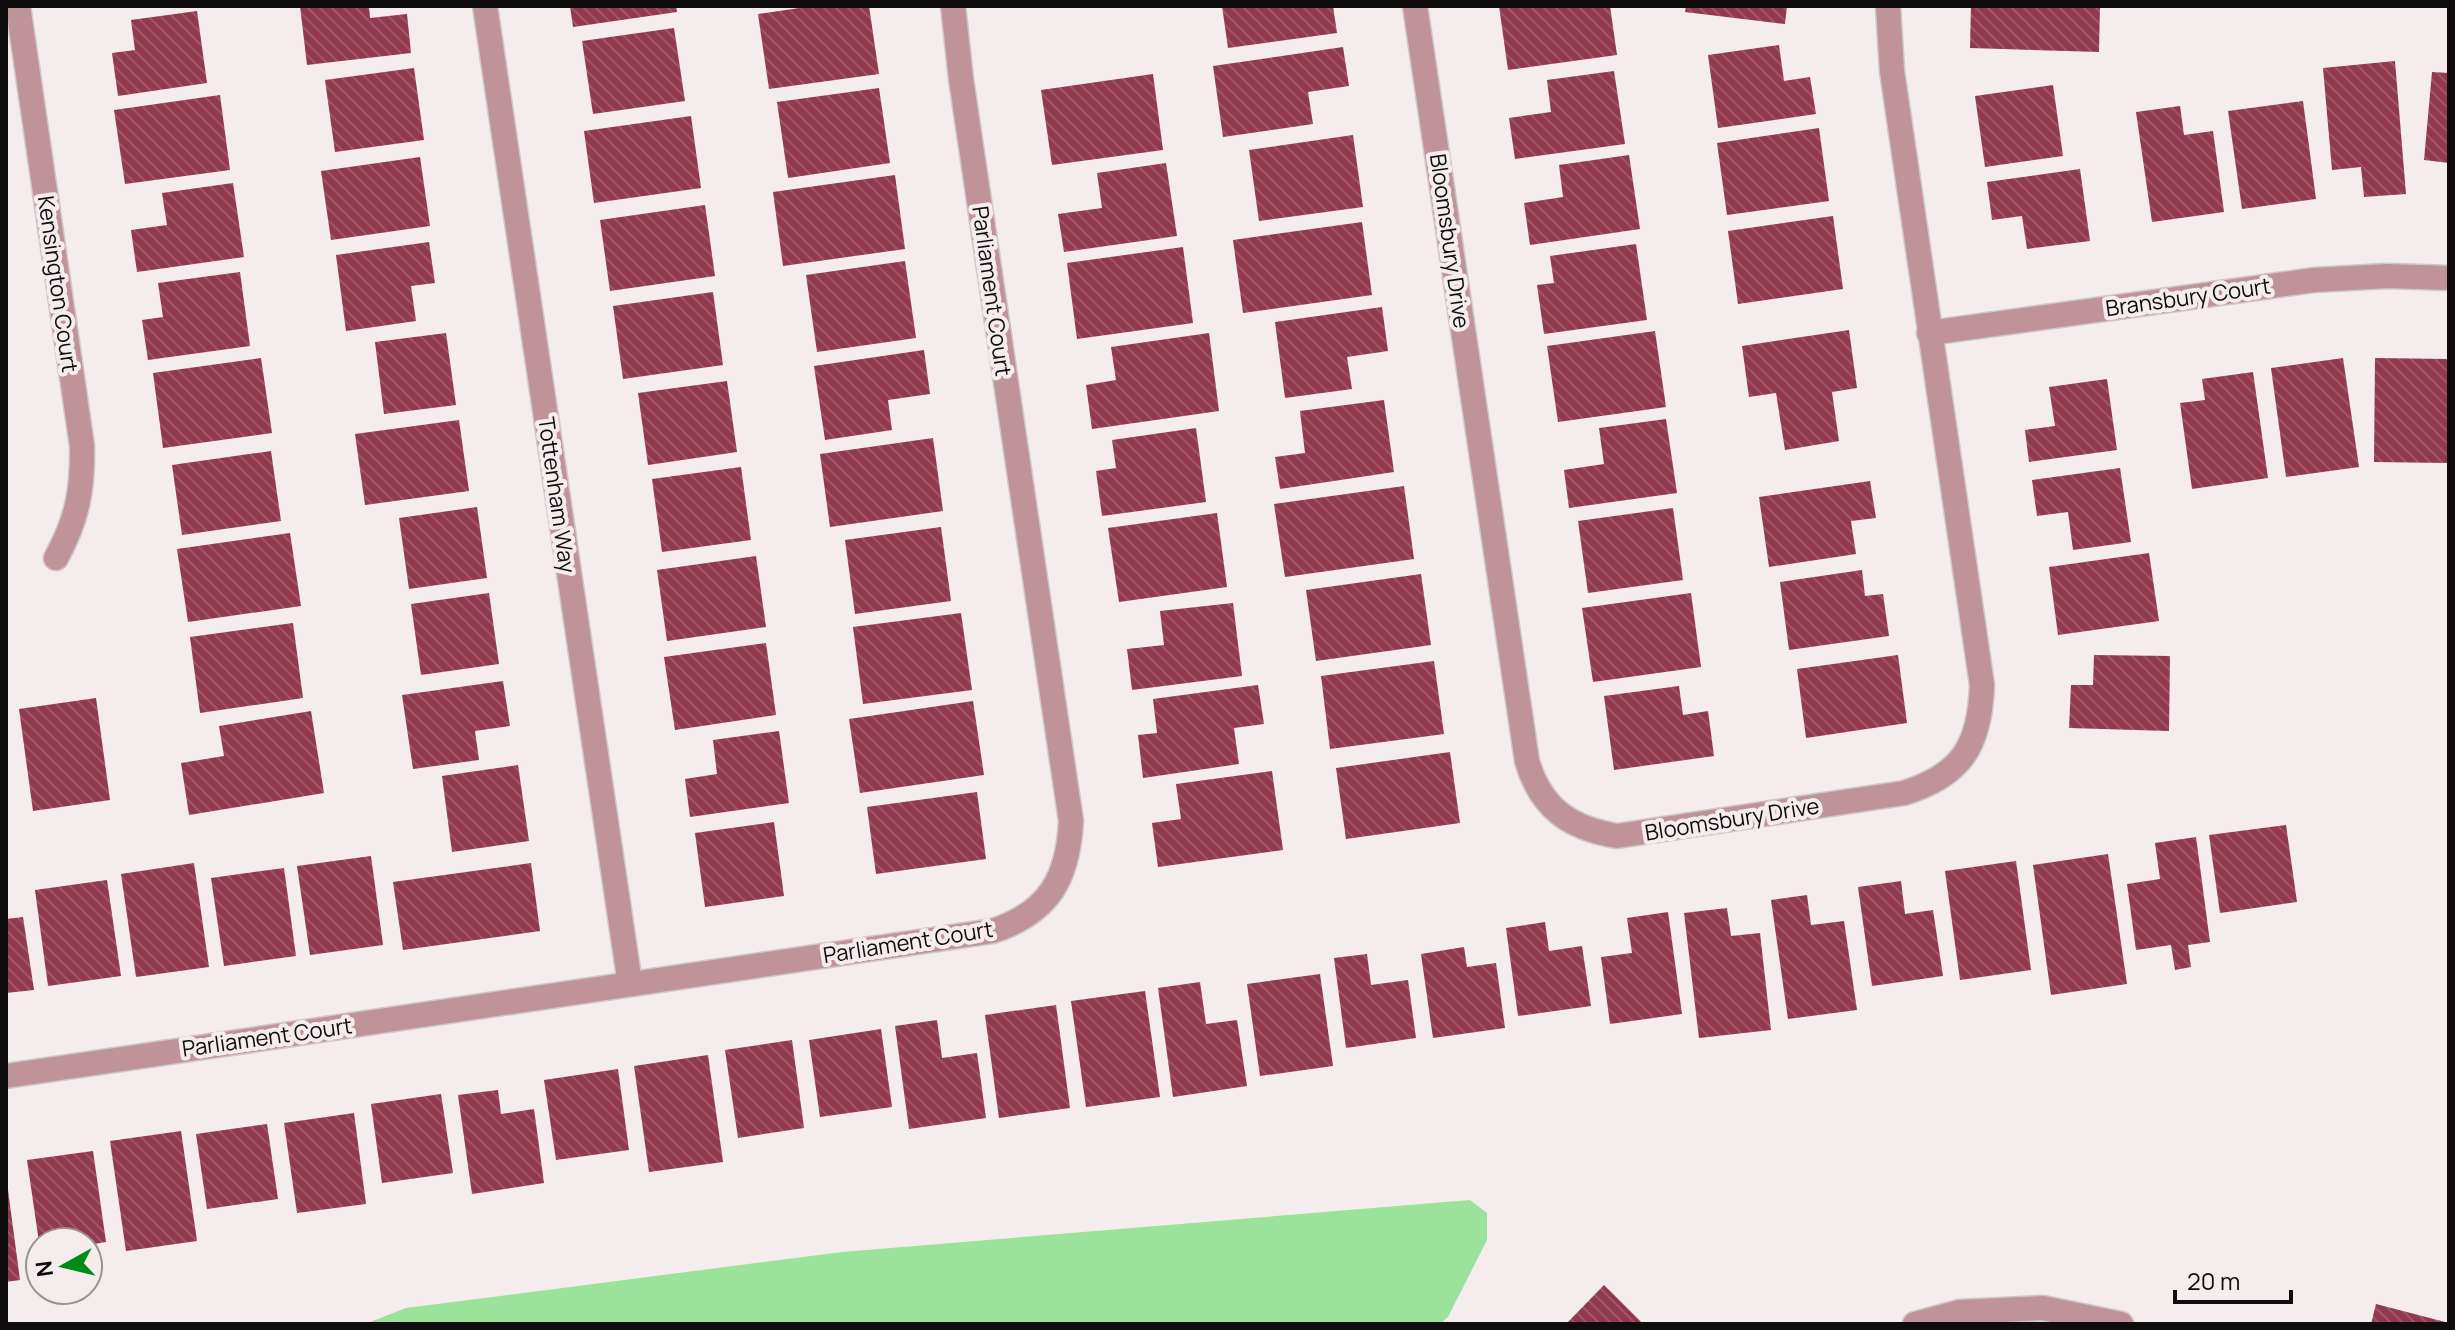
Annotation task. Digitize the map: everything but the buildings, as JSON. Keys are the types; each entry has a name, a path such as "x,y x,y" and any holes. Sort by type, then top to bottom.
{"street":[{"name":"Kensington Court","path":"18,6 82,446 83,476 78,508 69,535 56,558"},
{"name":"Tottenham Way","path":"485,6 630,984"},
{"name":"Parliament Court","path":"6,1076 993,931 1015,924 1035,911 1063,873 1070,849 1071,821 961,79 953,6"},
{"name":"Bloomsbury Drive","path":"1415,6 1527,761 1533,781 1544,799 1575,825 1617,836 1904,793 1928,786 1946,774 1963,757 1975,736 1981,712 1982,685 1892,71 1888,6"},
{"name":"Bransbury Court","path":"1929,333 2314,280 2387,276 2449,278"},
{"path":"1915,1324 1959,1312 2043,1308 2121,1324"}],"shaded area":[{"path":"1470,1200 1487,1213 1487,1240 1448,1317 1440,1324 365,1324 406,1308 842,1252"}]}
